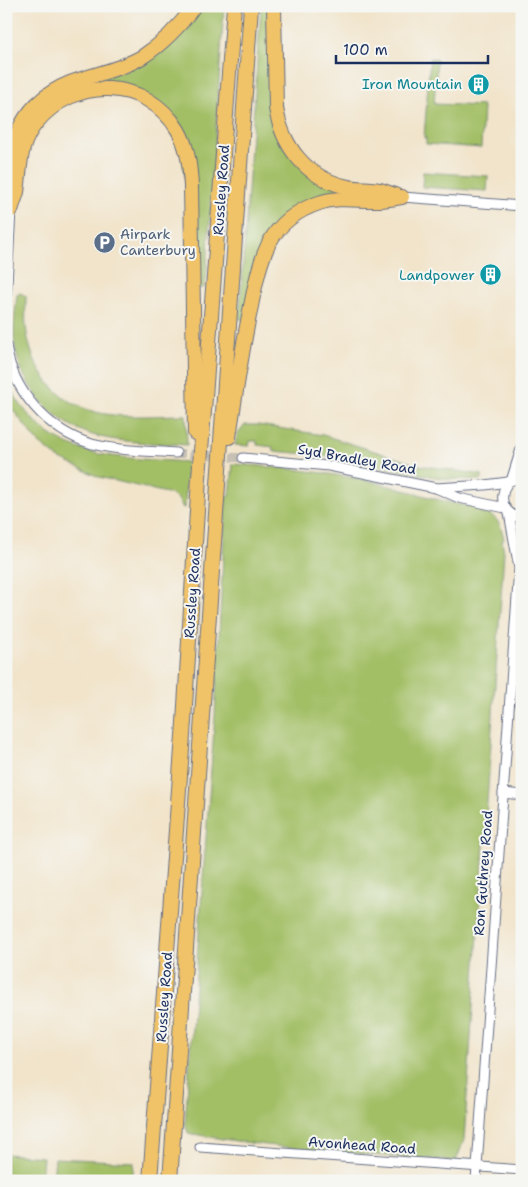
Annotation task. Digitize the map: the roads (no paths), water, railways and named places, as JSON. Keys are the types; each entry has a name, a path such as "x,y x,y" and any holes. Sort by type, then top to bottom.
{"highway":[{"path":"11,210 7,192 11,150 21,123 31,110 60,88 111,71 142,57 170,35 194,6"},
{"name":"Russley Road","path":"150,1181 234,6"},
{"name":"Russley Road","path":"170,1181 251,6"},
{"path":"274,6 276,108 283,136 290,149 313,173 328,182 346,187 380,190 402,197"},
{"path":"11,210 16,192 20,158 28,136 43,115 63,100 88,90 117,90 135,94 150,101 166,115 178,130 185,144 190,163 195,426 199,478"},
{"path":"216,521 241,356 258,275 263,256 270,241 291,217 320,202 338,199 379,200 402,197"}],"street":[{"path":"402,197 522,206"},
{"path":"6,302 11,210"},
{"path":"6,345 13,372 23,392 41,414 63,431 92,444 107,447 176,453"},
{"path":"514,479 522,446"},
{"name":"Syd Bradley Road","path":"243,458 330,466 436,488 458,498 507,510 522,518"},
{"name":"Syd Bradley Road","path":"436,488 485,486 514,479"},
{"name":"Ron Guthrey Road","path":"476,1181 520,565 502,495 514,479"},
{"path":"503,793 522,795"},
{"name":"Avonhead Road","path":"200,1147 522,1170"}],"tunnel":[{"path":"176,453 243,458"}],"place":[{"name":"Iron Mountain","path":"478,84"},
{"name":"Airpark Canterbury","path":"104,242"},
{"name":"Landpower","path":"491,275"}]}
